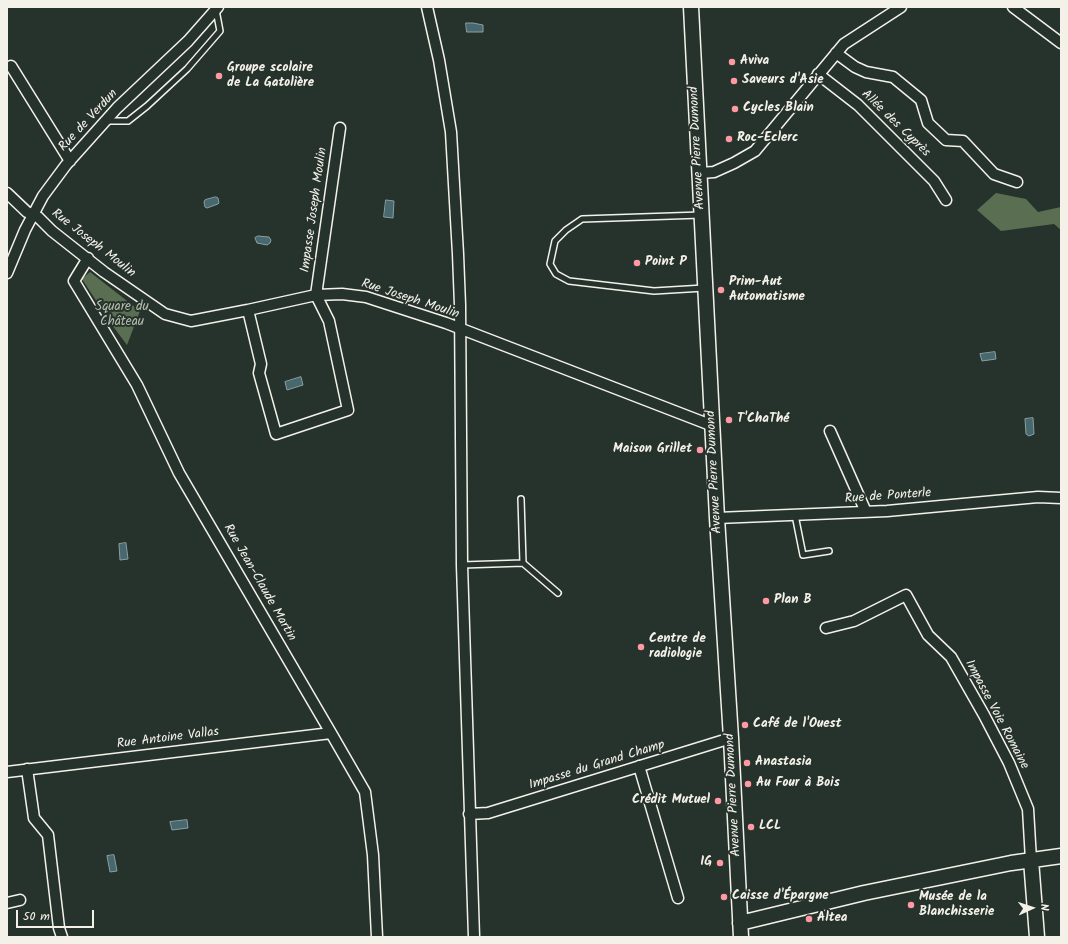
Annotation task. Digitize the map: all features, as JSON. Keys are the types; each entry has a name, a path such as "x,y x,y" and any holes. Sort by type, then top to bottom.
{"main road":[{"name":"Avenue Pierre Dumond","path":"691,7 740,930"},
{"path":"740,930 864,893 1031,860 1061,856"},
{"path":"1031,860 1037,937"}],"street":[{"path":"427,7 439,60 451,132 460,305 462,565 474,937"},
{"path":"700,173 714,172 755,151 844,44 901,7"},
{"path":"1013,7 1061,43"},
{"name":"Rue de Verdun","path":"7,273 43,196 70,161 106,121 188,41 217,8"},
{"path":"836,52 855,67 893,77 921,100 928,123 946,140 963,141 994,174 1017,182"},
{"path":"11,66 70,161"},
{"name":"Allée des Cyprès","path":"818,74 858,105 934,181 946,200"},
{"name":"Impasse Joseph Moulin","path":"316,295 340,128"},
{"name":"Rue Joseph Moulin","path":"7,193 27,212 38,217 52,231 165,314 191,321 316,295 342,294 366,297 428,316 713,426"},
{"name":"Rue Jean-Claude Martin","path":"88,258 74,280 137,385 179,473 332,733 365,792 373,855 377,937"},
{"path":"248,310 261,364 259,372 276,434 348,410 329,321 316,295"},
{"path":"830,431 866,512"},
{"name":"Rue de Ponterle","path":"717,518 887,511 1038,497 1061,498"},
{"name":"Impasse Voie Romaine","path":"826,628 854,621 906,595 928,635 951,657 1009,763 1028,809 1031,860"},
{"name":"Rue Antoine Vallas","path":"7,772 332,733"},
{"name":"Impasse du Grand Champ","path":"469,814 488,813 731,738"},
{"path":"639,766 678,898"},
{"path":"27,769 34,818 48,835 59,928 62,937"},
{"path":"7,902 20,900"}],"lane":[{"path":"106,121 128,121 147,106 187,69 220,31 217,8"},
{"path":"702,215 582,219 566,230 555,241 550,264 556,274 569,281 654,291 705,288"},
{"path":"521,499 523,563"},
{"path":"795,515 803,555 829,551"},
{"path":"462,565 523,563 558,593"}],"green space":[{"path":"996,193 1026,199 1038,212 1061,207 1061,230 1054,224 1001,231 977,210"},
{"name":"Square du Château","path":"90,272 140,311 127,345 82,279"}],"water":[{"path":"466,23 483,25 483,32 467,32"},
{"path":"216,197 218,198 218,204 207,208 205,207 205,200"},
{"path":"386,200 394,201 393,218 384,217"},
{"path":"258,236 269,237 271,240 270,243 267,245 257,243 255,238"},
{"path":"995,352 996,359 982,361 980,354"},
{"path":"301,377 303,385 287,390 285,382"},
{"path":"1033,418 1034,434 1029,436 1026,434 1025,419"},
{"path":"126,543 128,559 120,560 119,544"},
{"path":"187,820 188,828 172,830 170,822"},
{"path":"114,855 117,871 110,872 107,856"}],"place":[{"name":"Aviva","path":"732,62"},
{"name":"Groupe scolaire de La Gatolière","path":"219,76"},
{"name":"Saveurs d'Asie","path":"734,81"},
{"name":"Cycles Blain","path":"735,109"},
{"name":"Roc-Eclerc","path":"729,139"},
{"name":"Point P","path":"637,263"},
{"name":"Prim-Aut Automatisme","path":"721,290"},
{"name":"T'ChaThé","path":"729,420"},
{"name":"Maison Grillet","path":"700,450"},
{"name":"Plan B","path":"766,601"},
{"name":"Centre de radiologie","path":"641,647"},
{"name":"Café de l'Ouest","path":"745,725"},
{"name":"Anastasia","path":"747,763"},
{"name":"Au Four à Bois","path":"748,784"},
{"name":"Crédit Mutuel","path":"718,801"},
{"name":"LCL","path":"751,827"},
{"name":"IG","path":"720,863"},
{"name":"Caisse d'Épargne","path":"724,897"},
{"name":"Musée de la Blanchisserie","path":"911,905"},
{"name":"Altea","path":"809,919"}]}
